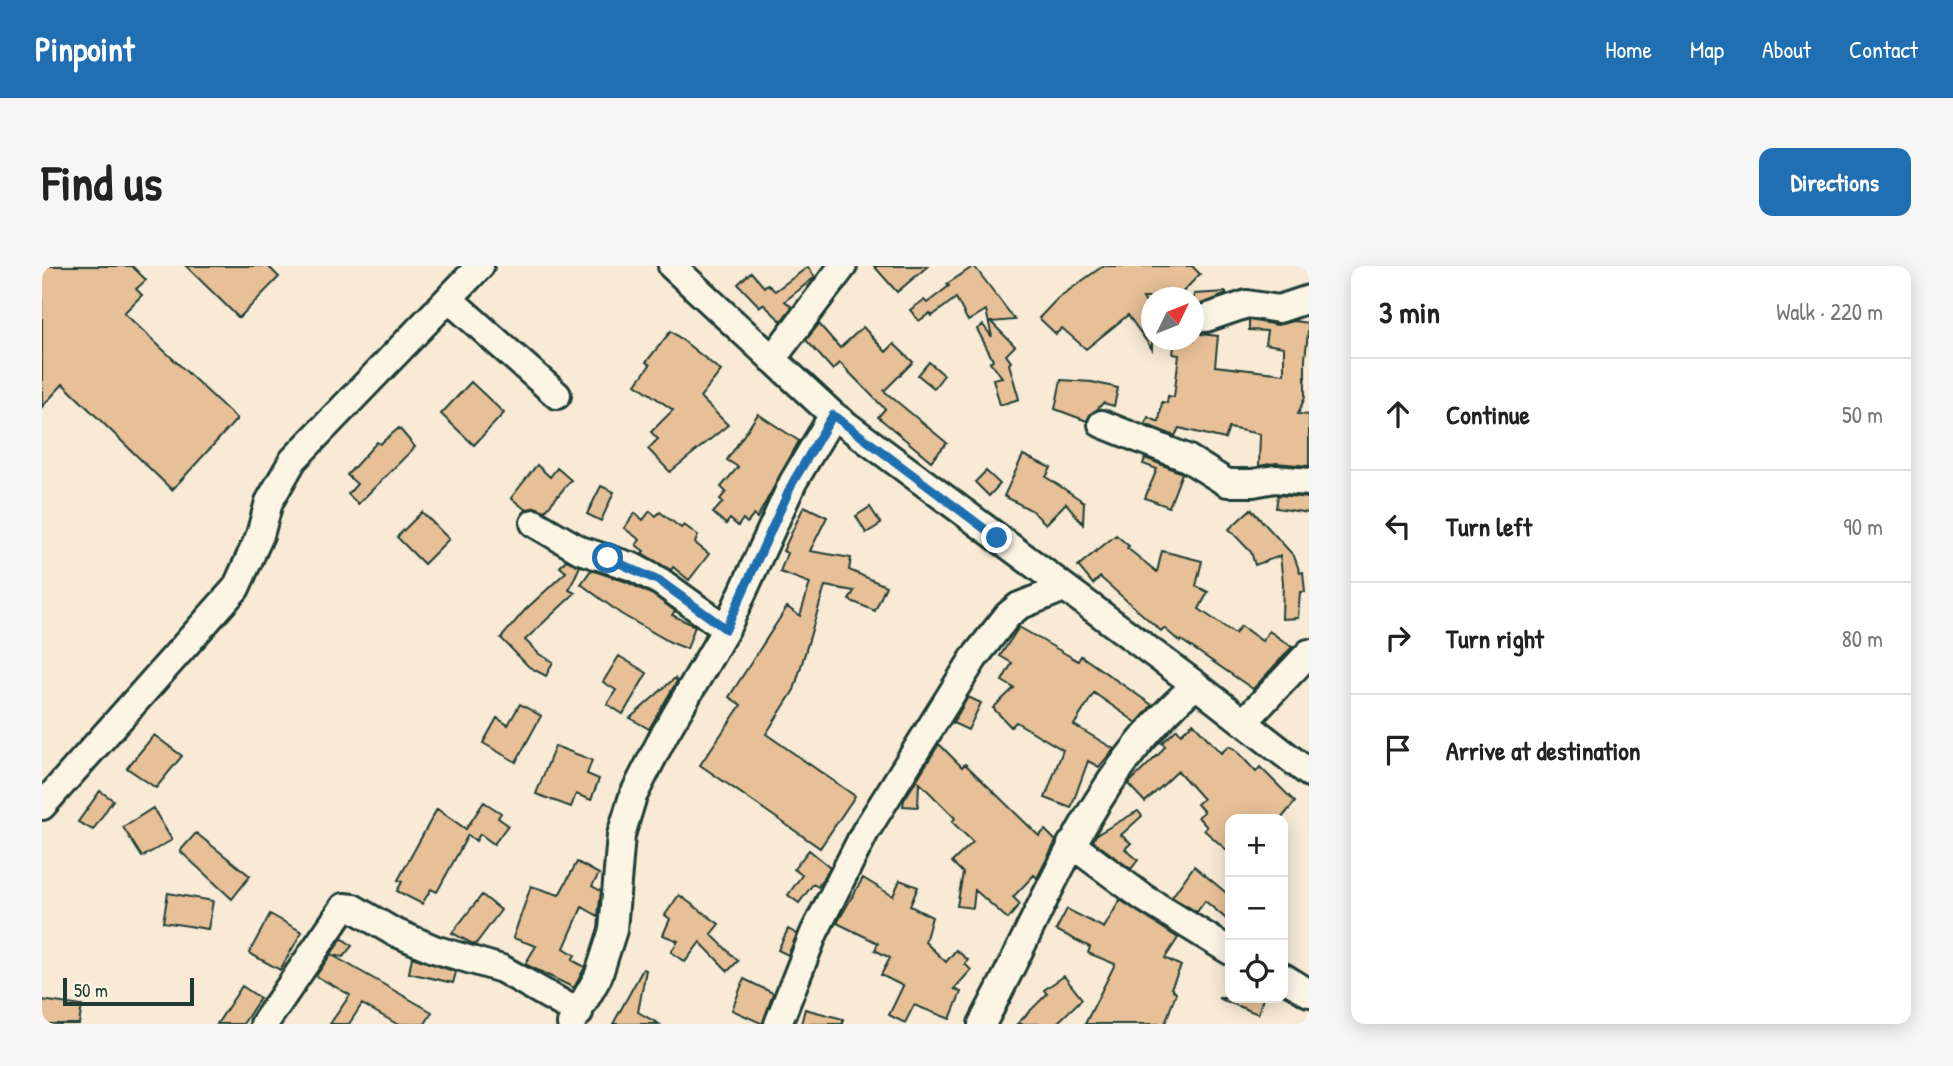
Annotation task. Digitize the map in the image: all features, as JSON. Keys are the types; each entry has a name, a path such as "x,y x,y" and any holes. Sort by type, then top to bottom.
{"street":[{"path":"42,806 236,588 260,535 269,502 293,460 480,266"},
{"path":"672,266 833,415 1196,685 1309,773"},
{"path":"772,359 843,266"},
{"path":"449,299 557,395"},
{"path":"1206,318 1247,304 1279,309 1309,299"},
{"path":"264,1024 344,907 353,908 392,931 434,949 502,969 575,1018 598,977 613,930 621,835 634,796 664,735 726,629 793,482 833,415"},
{"path":"1102,424 1187,458 1227,483 1253,483 1275,479 1309,482"},
{"path":"534,523 580,550 633,567 661,582 726,629"},
{"path":"778,1024 814,933 865,832 974,658 1008,615 1019,606 1064,588"},
{"path":"1244,722 1309,653"},
{"path":"982,1024 1071,844 1115,773 1167,711 1196,685"},
{"path":"1071,844 1144,898 1225,948"},
{"path":"1288,980 1309,993"}],"building":[{"path":"42,266 132,266 146,280 136,289 142,295 124,313 237,419 172,490 63,384 42,407"},
{"path":"186,266 268,266 279,277 239,318"},
{"path":"874,266 928,266 897,292"},
{"path":"974,266 1015,320 991,322 1015,346 1006,355 1011,362 1009,364 1019,399 1000,405 993,379 1002,377 990,362 993,360 977,329 983,325 992,337 986,310 968,321 956,298 932,316 930,313 919,321 910,310 924,300 927,303 949,286 947,284"},
{"path":"1103,266 1192,266 1200,274 1188,287 1141,287 1141,333 1128,315 1086,349 1062,328 1056,334 1039,318 1058,298"},
{"path":"808,267 815,277 785,301 792,307 781,321 763,304 760,307 738,284 751,272 764,287 767,284 775,291"},
{"path":"1226,292 1204,304 1204,293"},
{"path":"1249,320 1277,325 1294,321 1309,323 1305,397 1298,414 1309,415 1309,466 1276,463 1259,466 1260,434 1229,428 1225,439 1179,428 1175,436 1145,424 1148,417 1159,422 1162,402 1167,403 1168,396 1174,397 1179,355 1173,354 1174,350 1204,350 1204,334 1218,336 1215,366 1284,374 1284,347 1265,344 1267,331 1249,330"},
{"path":"819,324 840,348 863,327 886,352 894,344 913,362 884,391 947,443 931,461 878,417 885,409 840,363 833,370 806,340"},
{"path":"671,331 721,371 700,397 728,425 670,472 648,449 658,439 651,432 673,410 636,384 650,365 646,362"},
{"path":"929,362 944,375 934,388 918,375"},
{"path":"1061,380 1092,382 1118,388 1114,406 1103,403 1087,421 1055,409"},
{"path":"471,382 504,413 474,445 441,414"},
{"path":"758,414 799,441 757,518 754,515 747,523 743,519 738,526 730,519 726,524 713,513 723,502 720,499 726,492 721,487 738,467 727,460"},
{"path":"399,428 415,447 358,504 348,494 357,484 347,475 377,442 380,444"},
{"path":"1023,455 1051,468 1046,477 1084,502 1083,524 1066,503 1046,524 1031,510 1004,496"},
{"path":"1145,458 1182,473 1169,507 1145,498 1157,469 1143,464"},
{"path":"537,465 550,477 557,468 571,480 545,511 535,507 526,510 511,498"},
{"path":"986,471 1000,484 989,496 975,482"},
{"path":"601,486 614,492 601,521 587,514"},
{"path":"1278,495 1309,498 1309,513 1276,508"},
{"path":"804,506 827,517 810,551 851,558 849,570 886,586 875,611 849,600 854,591 825,586 794,690 766,734 855,796 820,848 700,765 741,705 729,697 787,607 800,616 810,583 780,572 787,553 783,551"},
{"path":"870,507 881,524 866,533 856,516"},
{"path":"1251,509 1294,556 1300,573 1303,572 1305,592 1300,592 1298,618 1282,619 1283,582 1280,556 1255,565 1251,552 1229,529"},
{"path":"650,511 656,516 660,512 681,528 684,525 698,535 695,543 709,554 689,580 673,567 671,570 642,553 644,551 636,545 640,540 624,528 635,513 643,520"},
{"path":"422,512 449,539 424,564 397,537"},
{"path":"1116,535 1129,546 1127,548 1157,572 1162,551 1202,561 1196,586 1208,592 1199,609 1235,634 1241,626 1262,641 1269,631 1292,647 1253,689 1181,640 1180,642 1164,628 1161,631 1100,577 1093,584 1078,566"},
{"path":"566,560 580,566 569,590 575,593 525,640 539,654 553,662 546,676 529,667 501,638 525,610 566,572 560,567"},
{"path":"591,570 627,582 653,595 675,611 672,615 695,626 687,649 621,614 581,584"},
{"path":"1019,627 1078,661 1081,656 1152,705 1137,723 1094,693 1074,725 1114,749 1099,767 1088,761 1071,808 1045,798 1063,750 1016,722 1011,727 993,708 1014,688 1002,681 1012,663 1000,656"},
{"path":"619,656 647,673 623,714 607,704 616,690 603,682"},
{"path":"675,678 677,681 649,729 630,718"},
{"path":"968,697 981,703 968,730 953,723"},
{"path":"520,704 541,716 516,762 483,743 497,718 508,725"},
{"path":"1193,723 1221,753 1229,746 1235,749 1256,772 1260,767 1295,802 1285,814 1225,814 1225,849 1204,830 1207,827 1198,817 1204,812 1197,804 1203,799 1178,771 1145,802 1128,784 1160,753 1165,746 1162,743 1177,729 1181,734"},
{"path":"154,735 182,756 156,788 127,768"},
{"path":"939,744 962,767 965,764 1039,836 1045,830 1056,841 1037,878 1034,875 1013,897 1020,904 1008,919 975,890 973,908 957,906 963,873 952,862 973,842 952,822 955,818 919,782 918,807 903,806 904,800"},
{"path":"555,746 592,760 587,774 599,779 591,800 576,794 571,807 536,794"},
{"path":"100,791 113,800 93,830 78,822"},
{"path":"484,802 501,813 498,818 508,825 494,844 480,834 476,841 468,835 437,892 431,889 422,904 397,891 402,882 398,880 437,809 466,829"},
{"path":"153,808 172,840 142,857 123,827"},
{"path":"1138,811 1142,816 1121,835 1131,843 1125,849 1138,860 1131,869 1093,841 1096,835"},
{"path":"196,833 250,876 232,899 180,851"},
{"path":"809,850 830,867 818,887 813,884 799,903 788,895 802,875 794,869"},
{"path":"577,862 599,874 592,886 601,891 598,916 582,907 564,948 575,955 572,960 585,967 574,988 525,964 536,946 513,938 531,886 559,895"},
{"path":"1194,866 1225,892 1225,918 1205,901 1197,912 1172,897"},
{"path":"863,878 893,896 900,880 918,887 910,906 932,917 925,942 946,962 956,950 968,960 965,964 971,970 954,989 961,992 950,1019 914,1005 905,1023 889,1015 903,986 881,975 890,958 875,950 878,943 837,923"},
{"path":"168,893 213,901 208,929 163,922"},
{"path":"482,895 501,910 475,945 452,933"},
{"path":"679,895 719,924 711,934 738,961 728,971 700,942 685,962 671,952 678,941 663,935 670,919 665,915"},
{"path":"1120,900 1178,938 1165,958 1181,966 1171,988 1176,993 1165,1024 1085,1024 1115,964 1088,953 1090,947 1056,930 1067,909 1104,928"},
{"path":"270,914 302,932 280,970 249,953"},
{"path":"788,929 797,934 788,955 778,950"},
{"path":"342,938 352,946 343,957 332,955 432,1012 425,1024 397,1024 362,1004 349,1024 330,1024 350,995 316,976"},
{"path":"412,957 456,972 453,983 409,973"},
{"path":"643,969 646,970 638,1012 659,1024 613,1024"},
{"path":"1064,976 1082,999 1056,1024 1017,1024 1047,994 1044,990"},
{"path":"744,979 773,993 763,1024 732,1010"},
{"path":"242,986 260,998 243,1024 217,1024"},
{"path":"42,1000 82,1006 79,1024 42,1024"},
{"path":"1230,1003 1261,1003 1258,1014"},
{"path":"805,1009 843,1019 843,1024 801,1024"}],"route":[{"path":"608,558 633,567 661,582 726,629 793,482 833,415 997,538"}]}
